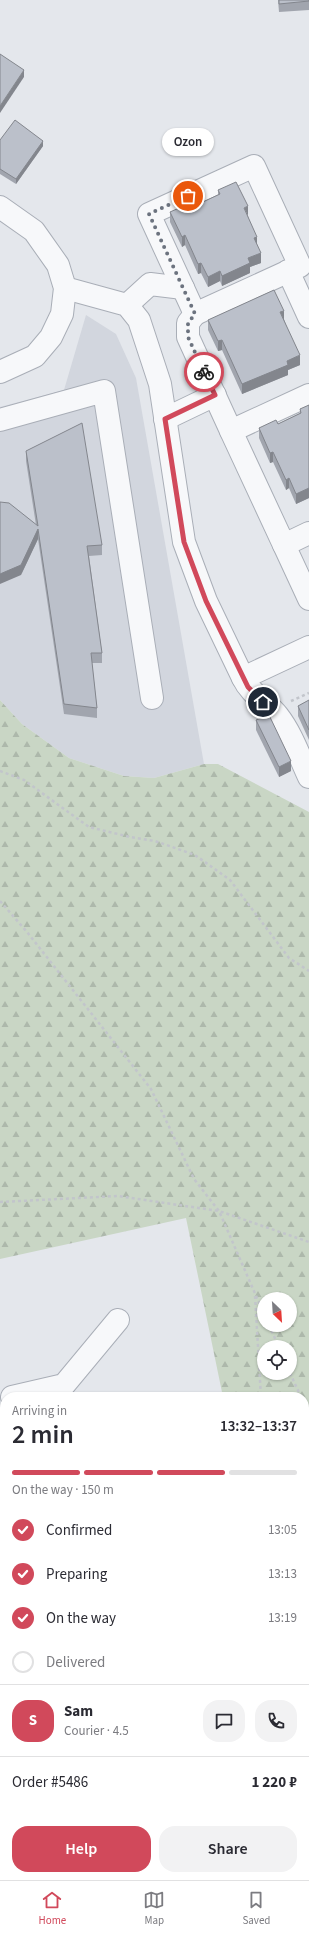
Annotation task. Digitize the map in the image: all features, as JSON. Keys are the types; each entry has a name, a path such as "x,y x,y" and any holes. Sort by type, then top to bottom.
{"street":[{"path":"195,314 149,214 254,166 300,266 195,314 188,323 188,337 309,600"},
{"path":"0,207 34,231 58,265 65,288 62,314 51,337 35,356 0,372"},
{"path":"288,271 309,317"},
{"path":"127,305 150,284 183,288"},
{"path":"65,288 127,305 139,320 160,384 184,542 206,601 243,678 250,690 273,710 281,721 309,777"},
{"path":"0,420 104,392 152,698"},
{"path":"165,419 215,395"},
{"path":"231,431 309,395"},
{"path":"284,544 309,533"},
{"path":"243,678 309,647"},
{"path":"34,1392 64,1385 118,1320"}],"path":[{"path":"0,771 24,780 89,827 155,841 195,855 230,880 289,958 309,971"},
{"path":"0,901 27,932 151,1089 194,1179 219,1211 257,1298"},
{"path":"0,1202 118,1196 219,1211 309,1242"},
{"path":"255,1293 261,1392"},
{"path":"293,1380 299,1392"}],"shaded area":[{"path":"86,315 116,334 136,378 204,764 154,778 124,776 69,758 22,724 0,700 0,407 64,390"}],"green space":[{"path":"0,700 22,724 69,758 124,776 154,778 204,764 218,764 309,812 309,1392 222,1392 186,1218 0,1259"}],"building":[{"path":"279,0 309,0 309,1 279,4"},
{"path":"0,54 24,70 0,106"},
{"path":"15,120 43,141 16,179 0,169 0,140"},
{"path":"236,182 248,206 244,208 257,237 254,238 261,253 248,258 250,263 222,276 220,271 208,277 201,263 198,264 185,235 182,237 170,212 188,204 190,208 220,194 218,190"},
{"path":"274,290 284,311 280,312 300,355 287,361 288,365 242,384 222,340 218,341 208,320"},
{"path":"309,405 309,488 296,494 289,478 286,480 273,452 270,453 259,428 276,420 278,424 301,413 300,409"},
{"path":"82,423 102,545 87,546 102,653 91,653 97,708 64,704 38,529 21,565 0,574 0,502 9,503 38,526 26,451"},
{"path":"309,700 309,730 298,706"},
{"path":"269,715 291,761 279,767 256,720"}],"way so far":[{"path":"188,196 149,214 195,314 188,323 188,337 204,372"}],"place":[{"name":"Ozon","path":"188,196"}],"route":[{"path":"204,372 215,395 165,419 184,542 206,601 248,687 256,697 263,702"}]}
